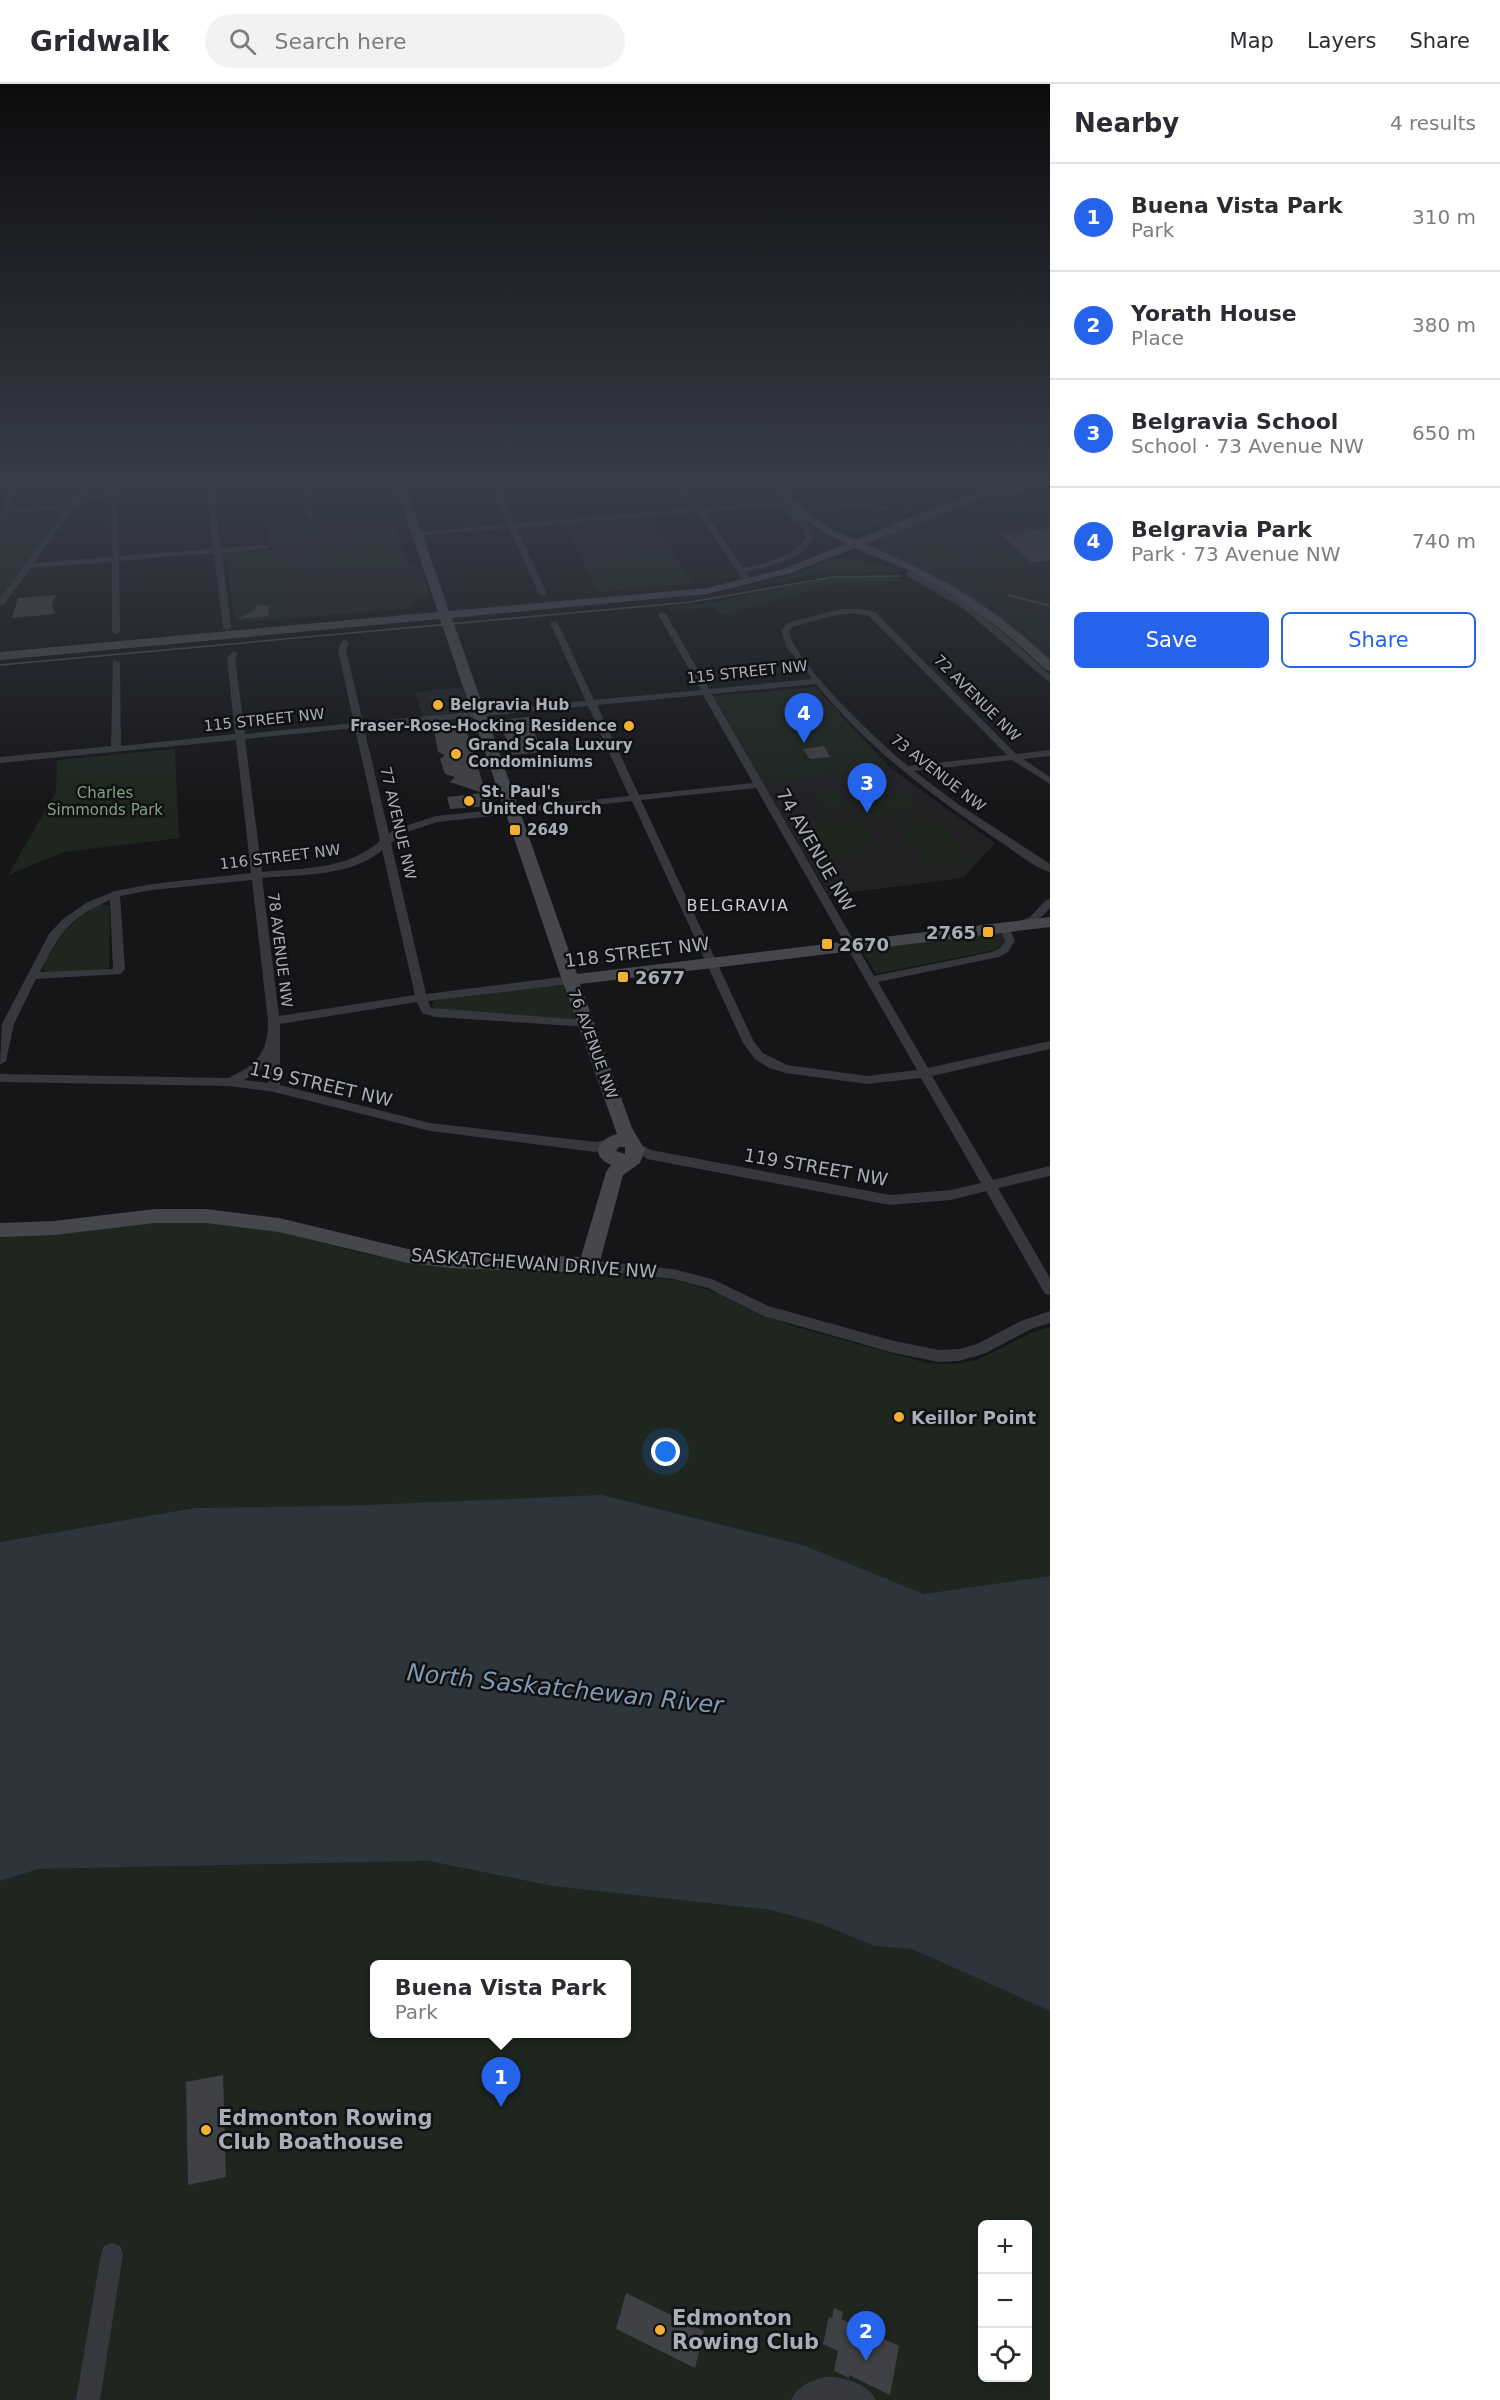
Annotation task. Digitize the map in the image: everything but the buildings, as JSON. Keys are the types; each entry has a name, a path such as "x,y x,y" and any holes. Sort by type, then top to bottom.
{"main road":[{"name":"76 AVENUE NW","path":"437,590 586,1024 621,1150"},
{"path":"0,656 677,590"},
{"path":"0,648 710,590"},
{"path":"951,590 1012,635 1050,667"},
{"path":"962,590 1035,644 1050,658"},
{"name":"118 STREET NW","path":"570,980 1050,922"},
{"path":"590,1265 621,1150"},
{"name":"SASKATCHEWAN DRIVE NW","path":"0,1230 36,1229 137,1218 206,1216 279,1225 408,1256 451,1260 590,1265"}],"street":[{"path":"0,604 10,590"},
{"path":"116,590 116,632"},
{"path":"222,590 227,628"},
{"path":"541,590 543,594"},
{"path":"942,590 1018,649 1050,680"},
{"name":"73 AVENUE NW","path":"859,610 841,611 788,627 785,636 817,681 883,752 977,823 1050,869"},
{"name":"72 AVENUE NW","path":"859,610 876,618 1014,757 1050,781"},
{"name":"74 AVENUE NW","path":"662,614 850,946 1050,1290"},
{"path":"554,623 593,702 749,1043 759,1056 773,1065 799,1072 867,1080 925,1073 1050,1045"},
{"name":"77 AVENUE NW","path":"345,643 342,650 421,998 426,1010 435,1013 586,1024"},
{"name":"78 AVENUE NW","path":"234,654 231,658 255,876 274,1021 274,1089"},
{"path":"116,662 116,749"},
{"name":"115 STREET NW","path":"0,760 817,681"},
{"path":"904,770 1050,753"},
{"name":"116 STREET NW","path":"0,1061 8,1024 31,976 60,927 81,910 115,894 152,887 349,864 370,855 386,839 404,828 427,821 758,785"},
{"path":"31,976 117,972 119,969 115,894"},
{"name":"118 STREET NW","path":"1011,926 1034,919 1050,902"},
{"path":"871,980 995,954 1004,950 1010,941 1011,926"},
{"name":"118 STREET NW","path":"274,1021 421,998 570,980"},
{"path":"229,1082 243,1076 263,1062 275,1038"},
{"name":"119 STREET NW","path":"0,1078 229,1082 274,1089 430,1127 621,1150 890,1200 931,1198 1050,1171"},
{"name":"SASKATCHEWAN DRIVE NW","path":"590,1265 673,1274 712,1284 764,1310 894,1347 939,1356 959,1355 981,1349 1026,1325 1050,1317"},
{"path":"88,2400 112,2254"},
{"path":"803,2400 817,2389 831,2387 857,2395 864,2400"}],"shaded area":[{"path":"278,590 428,590 429,595 412,602 408,607 399,609 283,619"},
{"path":"956,590 1050,590 1050,662 991,614"},
{"path":"462,687 471,711 423,717 415,692"},
{"path":"890,768 995,843 963,878 829,895 763,783"}],"green space":[{"path":"0,590 6,590 0,598"},
{"path":"231,590 278,590 283,619 235,621"},
{"path":"768,590 811,590 724,615 712,607 671,611 669,607 731,600 730,598"},
{"path":"972,590 990,590 1003,604 1021,615 1050,626 1050,647 1041,639 1037,640"},
{"path":"815,687 890,768 763,783 714,696"},
{"name":"Charles Simmonds Park","path":"175,749 179,838 64,852 8,875 56,792 57,760"},
{"path":"836,791 846,806 824,809 814,793"},
{"path":"905,794 917,812 863,818 852,800"},
{"path":"858,820 866,827 871,838 868,844 854,854 828,855 813,829 816,825"},
{"path":"944,823 972,862 927,867 901,828"},
{"path":"101,904 110,906 109,967 106,970 49,972 44,970 43,967 49,956 66,930"},
{"path":"992,932 1001,934 1004,939 1002,945 996,950 876,974 862,950"},
{"path":"563,985 575,1019 432,1007 436,1000"},
{"path":"174,1222 215,1223 277,1231 370,1255 422,1264 627,1274 680,1281 721,1294 745,1307 793,1326 927,1363 954,1364 977,1360 1031,1333 1050,1327 1050,1576 924,1595 803,1545 367,1505 194,1508 0,1542 0,1236"},
{"path":"429,1861 552,1886 771,1910 821,1924 874,1946 912,1949 1050,2011 1050,2400 0,2400 0,1881 39,1869"}],"water":[{"name":"North Saskatchewan River","path":"602,1495 803,1545 924,1594 1050,1576 1050,2011 912,1949 874,1946 821,1924 771,1910 552,1886 429,1861 39,1869 0,1881 0,1542 194,1508 367,1505"}],"tram line":[{"path":"0,665 691,602 759,590"},
{"path":"1009,595 1050,606"}],"place":[{"name":"Belgravia Hub","path":"438,705"},
{"name":"Fraser-Rose-Hocking Residence","path":"629,726"},
{"name":"Belgravia Park","path":"804,743"},
{"name":"Grand Scala Luxury Condominiums","path":"456,754"},
{"name":"St. Paul's United Church","path":"469,801"},
{"name":"Belgravia School","path":"867,813"},
{"name":"2649","path":"515,830"},
{"name":"2765","path":"988,932"},
{"name":"2670","path":"827,944"},
{"name":"2677","path":"623,977"},
{"name":"Keillor Point","path":"899,1417"},
{"name":"Buena Vista Park","path":"501,2107"},
{"name":"Edmonton Rowing Club Boathouse","path":"206,2130"},
{"name":"Edmonton Rowing Club","path":"660,2330"},
{"name":"Yorath House","path":"866,2361"}],"district":[{"name":"BELGRAVIA","path":"738,905"}]}
